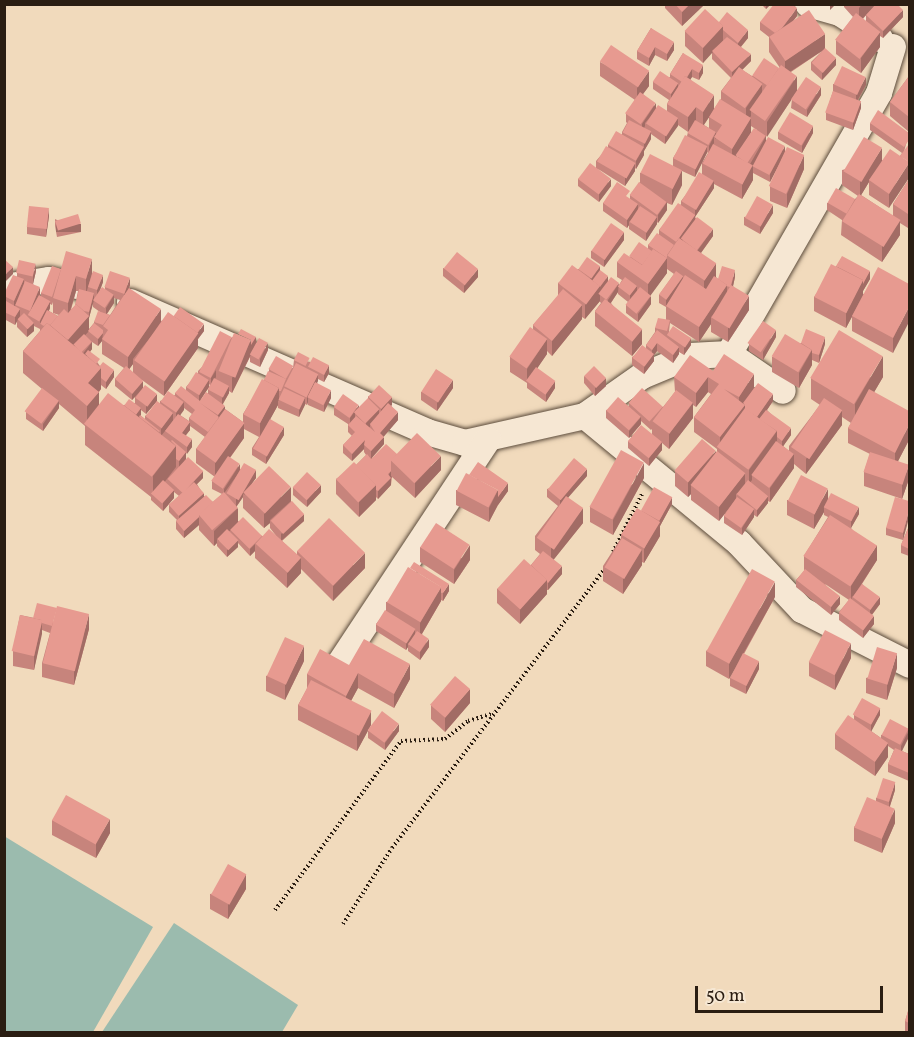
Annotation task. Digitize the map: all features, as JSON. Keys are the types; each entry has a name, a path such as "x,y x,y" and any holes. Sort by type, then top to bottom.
{"street":[{"path":"729,354 879,93 901,44 840,13 808,4"},
{"path":"4,286 49,280 112,295 427,432 465,443 585,416 642,376 690,356 729,354 783,391"},
{"path":"585,416 739,543 802,610 909,665"},
{"path":"338,666 488,439"}],"path":[{"path":"343,924 392,848 605,569 652,473"},
{"path":"275,910 401,741 445,739 468,721 495,713"}],"shaded area":[{"path":"4,836 153,927 93,1032 5,1032"},
{"path":"174,923 298,1005 282,1032 102,1032"}],"building":[{"path":"675,4 690,4 682,12"},
{"path":"774,4 792,4 797,8 782,28 775,33 760,22"},
{"path":"876,4 897,4 903,10 883,31 866,15"},
{"path":"705,9 723,26 703,48 685,31"},
{"path":"809,10 825,34 785,61 769,37"},
{"path":"727,12 748,30 738,43 723,30 719,22"},
{"path":"856,13 880,32 859,59 835,40"},
{"path":"651,28 674,42 667,54 655,47 649,58 637,51"},
{"path":"727,37 751,54 732,72 712,51"},
{"path":"611,45 649,71 638,87 600,62"},
{"path":"825,48 836,58 823,73 812,63"},
{"path":"683,53 703,65 699,73 692,69 682,82 670,74"},
{"path":"764,58 779,68 767,85 752,75"},
{"path":"781,65 797,76 765,121 749,110"},
{"path":"842,66 866,77 857,95 834,84"},
{"path":"739,67 762,84 745,108 721,91"},
{"path":"660,71 678,83 671,94 653,82"},
{"path":"685,76 714,95 703,112 696,107 688,117 667,104"},
{"path":"909,76 909,117 890,102"},
{"path":"806,77 821,87 806,109 791,99"},
{"path":"833,91 861,101 853,123 825,113"},
{"path":"640,92 656,103 641,124 625,113"},
{"path":"720,99 751,118 732,149 714,137 722,125 709,117"},
{"path":"658,105 678,118 666,137 646,123"},
{"path":"878,110 909,133 909,140 904,147 870,123"},
{"path":"790,112 813,126 801,146 778,132"},
{"path":"629,120 651,131 645,144 623,132"},
{"path":"695,120 716,132 708,145 688,133"},
{"path":"754,128 766,136 747,163 736,155"},
{"path":"616,131 644,147 636,161 608,145"},
{"path":"685,135 707,146 695,170 673,158"},
{"path":"768,137 785,146 769,175 753,166"},
{"path":"864,137 882,148 861,182 843,171"},
{"path":"713,144 753,165 742,185 703,163"},
{"path":"909,144 909,162 900,156"},
{"path":"606,146 635,163 626,179 597,162"},
{"path":"787,147 804,155 786,194 769,186"},
{"path":"890,149 909,163 889,194 869,180"},
{"path":"650,154 682,170 673,189 640,173"},
{"path":"590,163 611,179 599,195 578,179"},
{"path":"699,172 714,181 696,210 681,201"},
{"path":"909,179 909,211 908,214 893,204"},
{"path":"617,182 630,191 626,196 638,204 627,220 603,203"},
{"path":"639,182 667,202 657,215 630,195"},
{"path":"836,188 855,199 847,214 828,203"},
{"path":"859,194 901,220 884,247 842,221"},
{"path":"757,196 773,205 761,227 745,218"},
{"path":"678,203 695,215 676,242 659,230"},
{"path":"29,206 49,208 47,229 27,227"},
{"path":"640,206 657,217 646,233 630,222"},
{"path":"78,214 81,224 58,231 55,221"},
{"path":"697,217 713,229 697,251 681,239"},
{"path":"611,223 624,232 605,260 591,251"},
{"path":"657,233 674,245 667,258 648,245"},
{"path":"679,238 716,263 705,281 667,255"},
{"path":"639,242 652,251 642,265 629,256"},
{"path":"653,249 667,258 648,284 617,262 624,253 642,265"},
{"path":"66,251 92,259 86,279 76,276 68,303 53,298"},
{"path":"457,252 478,269 465,285 444,268"},
{"path":"842,256 870,271 863,284 863,280 836,266"},
{"path":"587,257 600,266 592,278 578,269"},
{"path":"4,259 13,267 4,276"},
{"path":"19,260 36,264 33,276 16,273"},
{"path":"831,264 863,280 846,313 814,297"},
{"path":"572,265 600,286 586,304 558,283"},
{"path":"52,266 61,269 52,297 41,293"},
{"path":"722,266 735,270 730,287 718,279"},
{"path":"878,267 909,284 909,307 893,338 852,316"},
{"path":"600,270 608,276 600,286 592,280"},
{"path":"93,271 103,275 97,290 88,287"},
{"path":"110,271 130,278 124,294 104,287"},
{"path":"676,271 683,276 666,300 659,294"},
{"path":"13,275 24,279 14,301 4,296"},
{"path":"685,275 706,289 714,276 727,285 699,327 666,306"},
{"path":"611,277 619,283 606,300 598,294"},
{"path":"625,277 637,286 630,296 618,287"},
{"path":"25,281 40,287 30,311 15,305"},
{"path":"731,285 749,296 729,328 711,318"},
{"path":"102,287 114,295 105,308 93,300"},
{"path":"640,287 651,296 636,314 626,305"},
{"path":"129,288 161,309 128,357 102,339 108,330 103,326"},
{"path":"79,289 94,293 89,312 76,304 75,306"},
{"path":"563,289 582,305 552,341 533,325"},
{"path":"39,295 50,301 39,321 28,315"},
{"path":"605,299 642,329 632,342 595,311"},
{"path":"6,301 20,309 15,317 4,312"},
{"path":"76,304 89,316 68,340 50,325 64,309 68,313"},
{"path":"180,307 204,324 197,333 174,316"},
{"path":"47,310 58,316 50,325 47,323 44,326 40,324"},
{"path":"98,311 110,315 103,325 94,322"},
{"path":"168,312 198,333 164,382 134,360"},
{"path":"24,313 34,323 28,329 18,319"},
{"path":"658,318 670,320 667,331 655,328"},
{"path":"763,321 776,330 761,352 748,343"},
{"path":"47,323 101,368 88,383 99,392 87,406 23,351"},
{"path":"94,323 103,330 98,339 88,331"},
{"path":"673,326 691,338 685,347 667,335"},
{"path":"530,327 547,339 527,369 509,356"},
{"path":"241,329 256,337 251,345 251,340 238,334"},
{"path":"806,329 825,337 819,355 812,353 812,350 801,343"},
{"path":"657,330 679,347 673,355 657,343 652,350 646,345"},
{"path":"839,330 883,356 854,404 810,378"},
{"path":"220,331 232,337 211,378 199,372"},
{"path":"234,333 251,340 235,378 219,371"},
{"path":"84,334 92,342 81,352 73,345"},
{"path":"785,334 812,350 798,372 772,356"},
{"path":"259,338 268,343 259,359 250,355"},
{"path":"642,345 654,354 644,367 632,358"},
{"path":"88,350 100,359 96,364 85,354"},
{"path":"298,352 310,358 305,366 294,360"},
{"path":"724,354 754,374 739,397 724,389 745,405 720,437 694,417 719,384 708,377 696,393 674,377 690,355 713,371"},
{"path":"276,356 293,366 286,379 268,369"},
{"path":"313,357 329,365 324,375 308,367"},
{"path":"103,362 114,370 106,382 101,378 99,367"},
{"path":"296,363 318,374 306,398 284,386"},
{"path":"126,366 143,381 132,394 115,379"},
{"path":"594,366 606,378 596,388 584,376"},
{"path":"536,367 555,381 545,395 526,381"},
{"path":"436,369 453,380 438,403 421,392"},
{"path":"268,371 286,379 281,391 264,380"},
{"path":"196,372 209,380 199,395 186,387"},
{"path":"214,378 229,386 223,397 208,389"},
{"path":"262,379 279,388 260,423 243,414"},
{"path":"315,382 331,390 323,405 307,397"},
{"path":"758,383 773,394 757,417 745,409 743,403"},
{"path":"145,385 157,394 147,407 135,398"},
{"path":"379,385 392,397 381,409 368,397"},
{"path":"181,386 200,401 206,392 225,406 218,415 200,403 219,417 208,432 189,418 195,410 175,393"},
{"path":"42,388 59,401 41,424 25,411"},
{"path":"284,388 305,398 299,410 279,400"},
{"path":"642,388 663,407 649,422 629,403"},
{"path":"869,389 909,411 909,425 895,453 848,428"},
{"path":"676,390 693,403 669,434 653,421"},
{"path":"168,391 184,402 176,413 161,402"},
{"path":"108,393 176,446 152,477 84,424"},
{"path":"343,394 359,405 349,418 334,407"},
{"path":"618,397 641,417 629,430 606,411"},
{"path":"368,398 379,409 365,423 354,412"},
{"path":"824,398 842,410 809,459 791,447"},
{"path":"129,399 141,408 136,414 124,405"},
{"path":"157,401 173,413 162,428 146,416"},
{"path":"388,403 398,412 380,433 384,437 371,451 364,445 365,440 352,454 343,445 355,432 348,425 356,416 375,432 370,424"},
{"path":"745,408 777,431 748,470 717,447"},
{"path":"225,409 244,423 216,463 196,449"},
{"path":"766,410 791,428 782,441 777,437 777,431 759,419"},
{"path":"178,414 190,422 182,433 192,439 187,447 165,431"},
{"path":"140,415 160,431 139,417"},
{"path":"270,419 284,427 267,456 253,448"},
{"path":"641,425 662,442 649,458 628,441"},
{"path":"417,433 441,456 414,483 391,460"},
{"path":"702,439 716,451 688,483 674,471"},
{"path":"172,440 186,452 179,461 176,459 176,446"},
{"path":"776,441 794,454 769,488 751,475"},
{"path":"386,444 397,454 391,461 391,471 388,474 391,478 378,491 376,485 356,465 367,454 371,459"},
{"path":"621,450 644,463 612,519 589,507"},
{"path":"717,451 745,473 719,507 691,485"},
{"path":"870,452 909,465 903,485 864,472"},
{"path":"228,456 240,464 223,489 211,481"},
{"path":"188,457 203,471 183,493 168,479"},
{"path":"574,458 587,469 561,500 548,489"},
{"path":"354,462 376,485 358,502 336,479"},
{"path":"478,462 508,483 498,497 498,490 469,475"},
{"path":"244,463 256,470 239,500 226,493"},
{"path":"269,466 291,487 265,513 243,493"},
{"path":"307,472 321,485 307,500 293,487"},
{"path":"466,473 498,490 488,508 457,491"},
{"path":"801,475 828,489 815,514 788,501"},
{"path":"163,480 174,490 162,503 151,493"},
{"path":"748,480 768,496 757,510 737,494"},
{"path":"194,482 204,493 179,516 169,505"},
{"path":"654,487 672,497 659,521 641,511"},
{"path":"224,492 238,508 212,530 198,514"},
{"path":"831,493 859,507 851,521 824,507"},
{"path":"206,495 213,502 184,531 176,521"},
{"path":"566,496 583,508 554,550 537,538"},
{"path":"737,497 754,509 741,528 724,516"},
{"path":"895,497 909,501 903,533 886,528"},
{"path":"292,501 304,514 283,534 271,521"},
{"path":"637,508 660,522 644,548 621,535"},
{"path":"830,515 877,545 850,587 803,556"},
{"path":"243,517 262,536 249,549 230,530"},
{"path":"329,518 365,553 333,586 297,551"},
{"path":"436,523 470,545 454,569 420,547"},
{"path":"909,526 909,549 901,545"},
{"path":"227,529 238,540 228,550 217,539"},
{"path":"269,529 301,558 288,573 256,544"},
{"path":"622,538 642,550 624,579 604,567"},
{"path":"543,551 562,566 548,583 531,565"},
{"path":"524,559 547,580 520,609 497,589"},
{"path":"414,562 449,584 443,593 441,587 410,568"},
{"path":"408,567 441,587 420,622 387,602"},
{"path":"752,569 775,582 729,664 706,651"},
{"path":"805,569 840,596 831,607 796,580"},
{"path":"862,584 880,597 870,610 853,597"},
{"path":"850,598 874,616 863,630 839,612"},
{"path":"37,603 57,608 52,626 33,618"},
{"path":"57,606 89,614 75,671 43,663"},
{"path":"385,610 416,629 407,643 376,624"},
{"path":"20,615 42,620 34,656 12,651"},
{"path":"825,630 851,643 834,675 809,662"},
{"path":"417,631 429,639 420,652 408,644"},
{"path":"285,637 304,646 286,685 267,676"},
{"path":"364,639 410,664 394,694 358,673 346,696 307,674 320,649 349,665"},
{"path":"877,647 897,653 887,685 867,679"},
{"path":"743,653 759,661 746,686 730,678"},
{"path":"455,676 470,689 445,718 430,705"},
{"path":"311,680 372,711 359,736 298,705"},
{"path":"862,698 880,708 871,725 853,715"},
{"path":"382,711 399,724 384,743 368,730"},
{"path":"848,715 888,743 875,762 835,734"},
{"path":"890,719 909,729 900,745 882,735"},
{"path":"895,748 909,754 909,773 888,764"},
{"path":"883,778 895,782 889,802 877,798"},
{"path":"66,795 110,819 96,845 52,820"},
{"path":"867,797 895,809 882,839 854,827"},
{"path":"228,864 246,874 229,905 211,895"},
{"path":"909,1008 909,1023 905,1021"}]}
